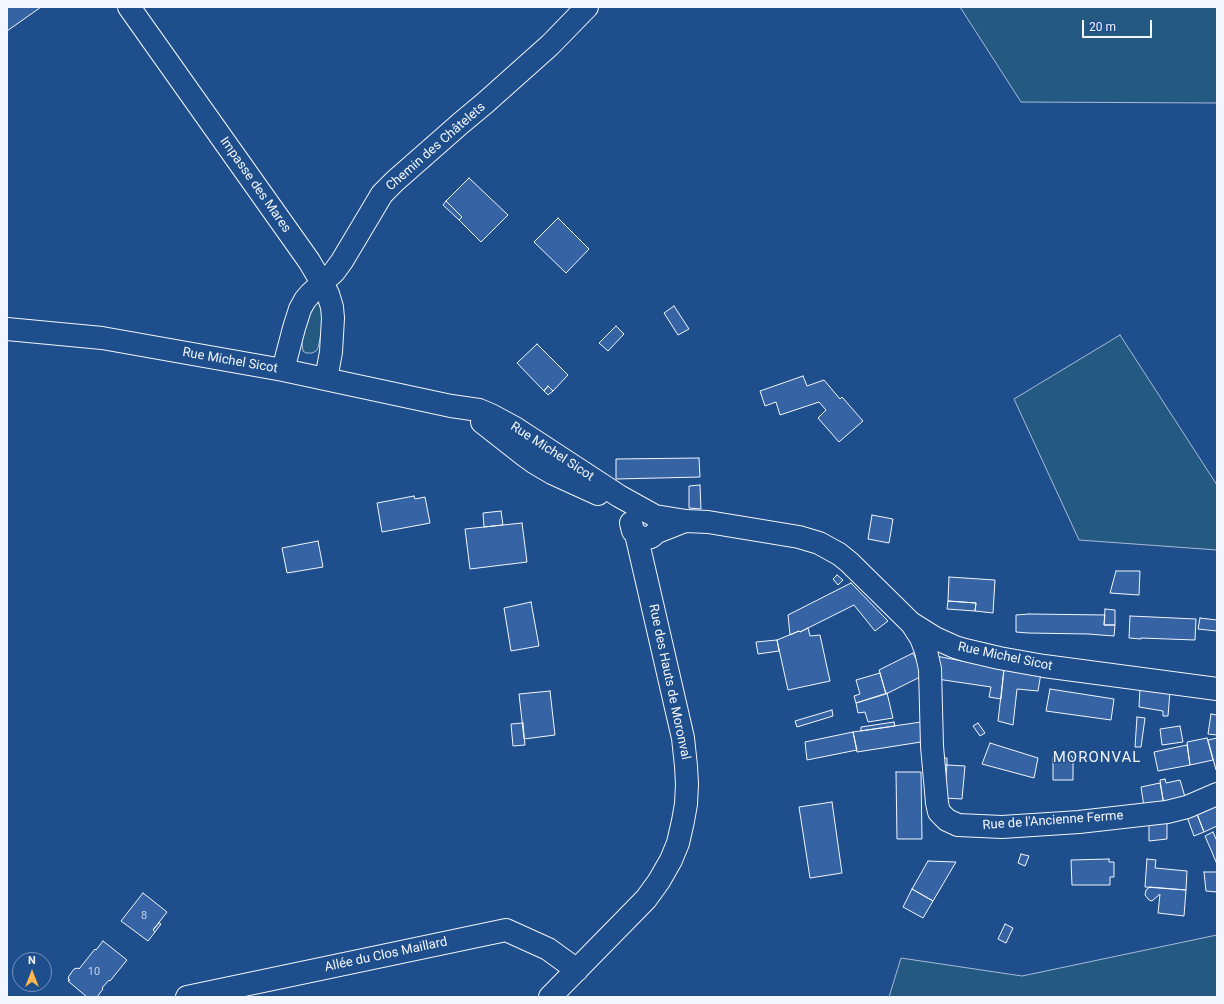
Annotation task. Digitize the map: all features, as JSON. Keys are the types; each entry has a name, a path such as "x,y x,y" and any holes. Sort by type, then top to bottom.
{"street":[{"name":"Impasse des Mares","path":"129,7 309,261 328,294 332,307 333,318 331,352 326,379"},
{"name":"Chemin des Châtelets","path":"283,370 294,328 300,309 305,300 334,272 342,261 382,194 395,181 525,69 587,7"},
{"name":"Rue Michel Sicot","path":"7,330 102,338 283,370 451,406 479,419 524,455 552,473 607,499 646,526 686,521 708,522 799,537 819,543 849,562 911,623 935,638 955,647 999,658 1044,666 1217,689"},
{"name":"Rue des Hauts de Moronval","path":"550,997 646,900 671,860 684,822 687,784 683,738 642,560 646,526"},
{"name":"Rue de l'Ancienne Ferme","path":"911,623 921,638 930,669 932,746 936,803 939,812 947,820 958,825 1002,827 1079,822 1167,812 1187,807 1217,794"},
{"name":"Allée du Clos Maillard","path":"186,997 506,930 548,949 577,970"}],"shaded area":[{"path":"960,7 1217,7 1217,103 1021,102"},
{"path":"321,301 323,324 318,348 312,353 306,353 303,351 302,337 309,312 316,302"},
{"path":"1120,335 1217,485 1217,550 1079,540 1014,399"},
{"path":"1217,935 1217,997 889,997 901,958 1022,976"}],"building":[{"path":"7,7 41,7 7,31"},
{"path":"469,178 508,215 481,242 459,220 462,217 446,201"},
{"path":"446,201 462,217 459,220 443,205"},
{"path":"558,218 589,249 566,273 534,242"},
{"path":"674,306 689,329 678,335 664,313"},
{"path":"616,326 624,334 608,351 599,343"},
{"path":"537,344 568,375 553,391 548,386 544,391 517,363"},
{"path":"803,376 807,386 824,380 840,399 842,397 863,421 839,442 818,418 826,410 819,402 780,415 776,402 765,406 760,391"},
{"path":"548,386 553,391 548,395 544,391"},
{"path":"699,458 700,477 616,479 616,459"},
{"path":"700,485 701,509 689,508 689,486"},
{"path":"414,496 415,499 425,497 430,523 382,532 377,503"},
{"path":"501,511 503,525 484,527 483,513"},
{"path":"872,515 893,519 889,543 868,539"},
{"path":"522,523 527,562 470,569 465,529"},
{"path":"318,541 323,567 287,573 282,548"},
{"path":"1116,571 1140,571 1139,595 1110,593"},
{"path":"837,575 843,580 838,585 833,579"},
{"path":"949,577 995,580 993,613 975,611 976,603 948,601"},
{"path":"851,583 888,621 875,631 854,605 800,632 799,631 790,635 788,615"},
{"path":"948,601 976,603 975,611 947,609"},
{"path":"531,602 539,646 511,651 504,608"},
{"path":"1105,609 1115,610 1115,625 1104,625"},
{"path":"1016,615 1105,615 1104,625 1115,625 1114,636 1016,632"},
{"path":"1130,616 1196,619 1195,640 1129,638"},
{"path":"1200,618 1217,620 1217,631 1198,629"},
{"path":"808,628 810,636 820,635 830,681 788,690 777,640"},
{"path":"777,640 779,651 758,654 756,642"},
{"path":"913,653 918,663 920,677 886,694 879,670"},
{"path":"936,656 1004,669 1001,699 989,697 991,687 937,679"},
{"path":"1004,669 1041,673 1038,691 1017,689 1013,725 998,721"},
{"path":"880,673 886,694 856,703 854,696 860,694 856,680"},
{"path":"1140,687 1170,691 1168,716 1163,716 1163,711 1139,707"},
{"path":"1050,689 1114,699 1111,720 1046,711"},
{"path":"550,691 555,735 524,739 519,694"},
{"path":"887,693 893,718 868,722 865,712 858,713 856,703"},
{"path":"832,710 833,716 797,727 795,721"},
{"path":"1211,714 1217,715 1217,735 1208,734"},
{"path":"1137,717 1145,718 1141,747 1135,747"},
{"path":"894,722 895,726 861,731 861,727"},
{"path":"921,722 921,742 857,752 853,732"},
{"path":"523,723 525,745 513,746 511,724"},
{"path":"978,723 985,733 980,736 973,726"},
{"path":"1180,726 1183,742 1162,745 1160,729"},
{"path":"853,732 857,750 807,760 805,742"},
{"path":"1207,738 1213,760 1190,765 1187,742"},
{"path":"1217,738 1217,769 1216,770 1208,740"},
{"path":"990,743 1038,758 1034,778 982,764"},
{"path":"1187,745 1190,765 1158,771 1154,752"},
{"path":"1071,756 1073,758 1073,780 1053,780 1053,757"},
{"path":"940,758 947,758 947,765 941,764"},
{"path":"947,765 965,766 962,799 944,798"},
{"path":"896,772 921,772 922,839 897,839"},
{"path":"1165,779 1166,783 1180,780 1185,797 1164,805 1160,780"},
{"path":"1160,783 1164,805 1144,807 1141,787"},
{"path":"832,802 842,873 810,878 799,807"},
{"path":"1217,805 1217,826 1204,832 1197,814"},
{"path":"1197,814 1204,832 1194,836 1187,817"},
{"path":"1167,822 1167,839 1149,841 1149,824"},
{"path":"1213,832 1217,841 1217,864 1205,836"},
{"path":"1021,854 1029,856 1025,866 1018,863"},
{"path":"1109,859 1109,862 1114,862 1114,877 1110,877 1110,885 1072,885 1071,860"},
{"path":"1147,859 1156,860 1155,868 1187,871 1186,890 1145,887"},
{"path":"928,861 956,862 933,901 912,889"},
{"path":"1204,872 1217,872 1217,892 1206,891"},
{"path":"1150,887 1186,890 1184,916 1158,913 1160,894 1152,901 1149,900 1145,895 1146,890"},
{"path":"912,889 933,901 923,918 903,907"},
{"path":"143,893 167,912 153,930 155,932 148,941 121,921"},
{"path":"159,923 161,924 155,932 153,930"},
{"path":"1005,924 1013,928 1006,943 998,939"},
{"path":"103,941 127,960 110,981 109,980 102,988 103,989 97,997 87,997 68,981 70,980 68,979 74,969 79,969"}],"district":[{"name":"MORONVAL","path":"1097,758"}]}
